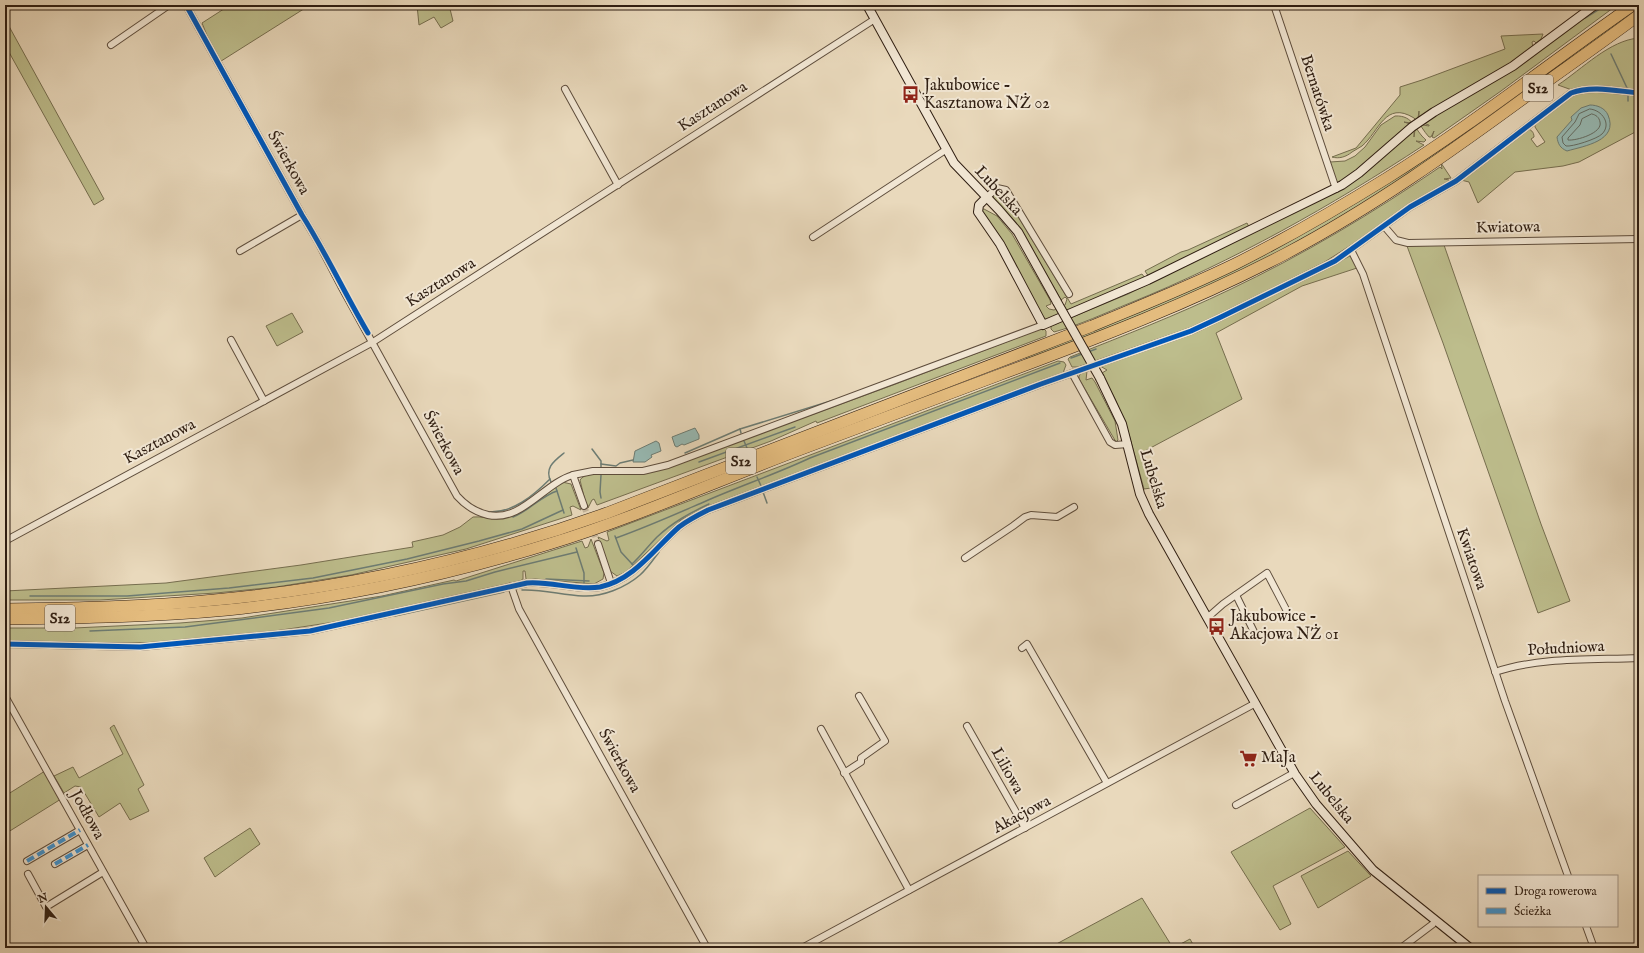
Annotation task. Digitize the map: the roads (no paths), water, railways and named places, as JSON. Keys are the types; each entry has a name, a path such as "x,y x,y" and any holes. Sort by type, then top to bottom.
{"highway":[{"name":"S12","path":"5,608 100,607 169,604 288,591 412,568 552,532 607,513 1053,341 1162,297 1227,268 1345,204 1422,155 1633,5"},
{"name":"S12","path":"5,619 149,615 224,610 339,594 422,577 556,542 610,523 1055,355 1173,307 1287,253 1379,198 1430,165 1639,15"}],"street":[{"path":"111,45 169,5"},
{"name":"Świerkowa","path":"186,5 318,242 451,486 465,504 474,511 495,516 512,513 520,509 558,481 573,475"},
{"name":"Lubelska","path":"868,5 960,170 1018,232 1058,302 1120,417 1138,486 1146,509 1294,773 1316,804 1369,865 1389,884 1470,948"},
{"name":"Bernatówka","path":"1274,5 1336,189"},
{"path":"584,506 573,475 593,471 643,471 668,465 1043,325 1142,284 1336,189 1359,173 1420,121 1513,66 1595,5"},
{"name":"Kasztanowa","path":"5,541 373,342 875,19"},
{"path":"565,89 618,185"},
{"path":"5,644 140,647 310,631 511,586 541,583 590,588 611,584 634,570 681,526 708,510 1072,373 1181,335 1207,324 1315,271 1351,250 1410,207 1450,185 1571,93 1588,89 1639,94"},
{"path":"813,237 947,149"},
{"path":"1043,325 1000,244 978,212 979,205 997,188 1006,190 1069,294"},
{"path":"240,251 302,215"},
{"name":"Kwiatowa","path":"1384,226 1396,240 1408,243 1639,238"},
{"name":"Kwiatowa","path":"1351,250 1363,274 1495,672 1568,875"},
{"path":"231,340 264,400"},
{"path":"1072,373 1110,442 1115,445 1128,444"},
{"path":"965,558 1025,517 1031,515 1056,517 1074,507"},
{"path":"598,544 611,584"},
{"path":"1207,618 1236,594 1267,573 1290,617"},
{"name":"Świerkowa","path":"511,586 519,609 707,948"},
{"path":"1236,594 1256,636"},
{"path":"1022,648 1027,644 1107,783"},
{"name":"Południowa","path":"1495,672 1512,666 1534,662 1639,658"},
{"name":"Jodłowa","path":"5,696 146,948"},
{"path":"844,773 861,762 861,758 885,741 859,696"},
{"name":"Akacjowa","path":"802,948 1254,704"},
{"name":"Liliowa","path":"967,726 1025,828"},
{"path":"821,729 909,890"},
{"path":"1236,805 1294,773"},
{"path":"27,861 80,830"},
{"path":"55,864 88,845"},
{"path":"28,874 46,907 103,872"},
{"path":"1401,948 1435,920"},
{"path":"1586,927 1594,948"}],"water":[{"path":"1590,105 1600,107 1605,110 1610,124 1609,131 1598,141 1567,151 1563,149 1558,142 1557,137 1572,120 1571,117 1581,108"},
{"path":"695,428 699,435 699,439 684,445 682,444 677,447 675,446 672,437"},
{"path":"656,441 659,443 661,451 651,455 652,457 645,462 633,462 635,451"}],"waterway":[{"path":"1585,18 1606,5"},
{"path":"1611,54 1628,90"},
{"path":"1628,94 1628,101"},
{"path":"1088,352 1096,349"},
{"path":"1071,358 1082,354"},
{"path":"616,538 810,458 1060,363"},
{"path":"685,453 740,429 834,400"},
{"path":"699,462 795,427"},
{"path":"740,429 741,433"},
{"path":"744,441 747,448"},
{"path":"592,449 601,461 601,467"},
{"path":"551,482 549,477 549,469 551,465 564,453"},
{"path":"601,464 616,466 620,463 633,460"},
{"path":"601,475 601,498"},
{"path":"757,477 762,488"},
{"path":"488,512 506,510 522,502 530,497 550,479"},
{"path":"556,488 564,513"},
{"path":"513,517 551,493 557,491"},
{"path":"763,492 767,503"},
{"path":"632,564 657,537 675,522 709,504"},
{"path":"30,596 127,596 229,588 313,578 407,559 479,541 522,529 563,510"},
{"path":"615,536 621,552 633,565"},
{"path":"576,548 584,573 584,583"},
{"path":"90,631 185,627 329,608 443,584 466,581 495,572 577,552"},
{"path":"522,590 537,590 583,596 598,595 613,591 634,580 640,575 659,552"},
{"path":"546,579 589,581"},
{"path":"395,616 504,592"}],"tunnel":[{"path":"584,506 598,544"}],"place":[{"name":"Jakubowice - Kasztanowa NŻ 02","path":"911,95"},
{"name":"Jakubowice - Akacjowa NŻ 01","path":"1217,626"},
{"name":"MaJa","path":"1248,758"}]}
